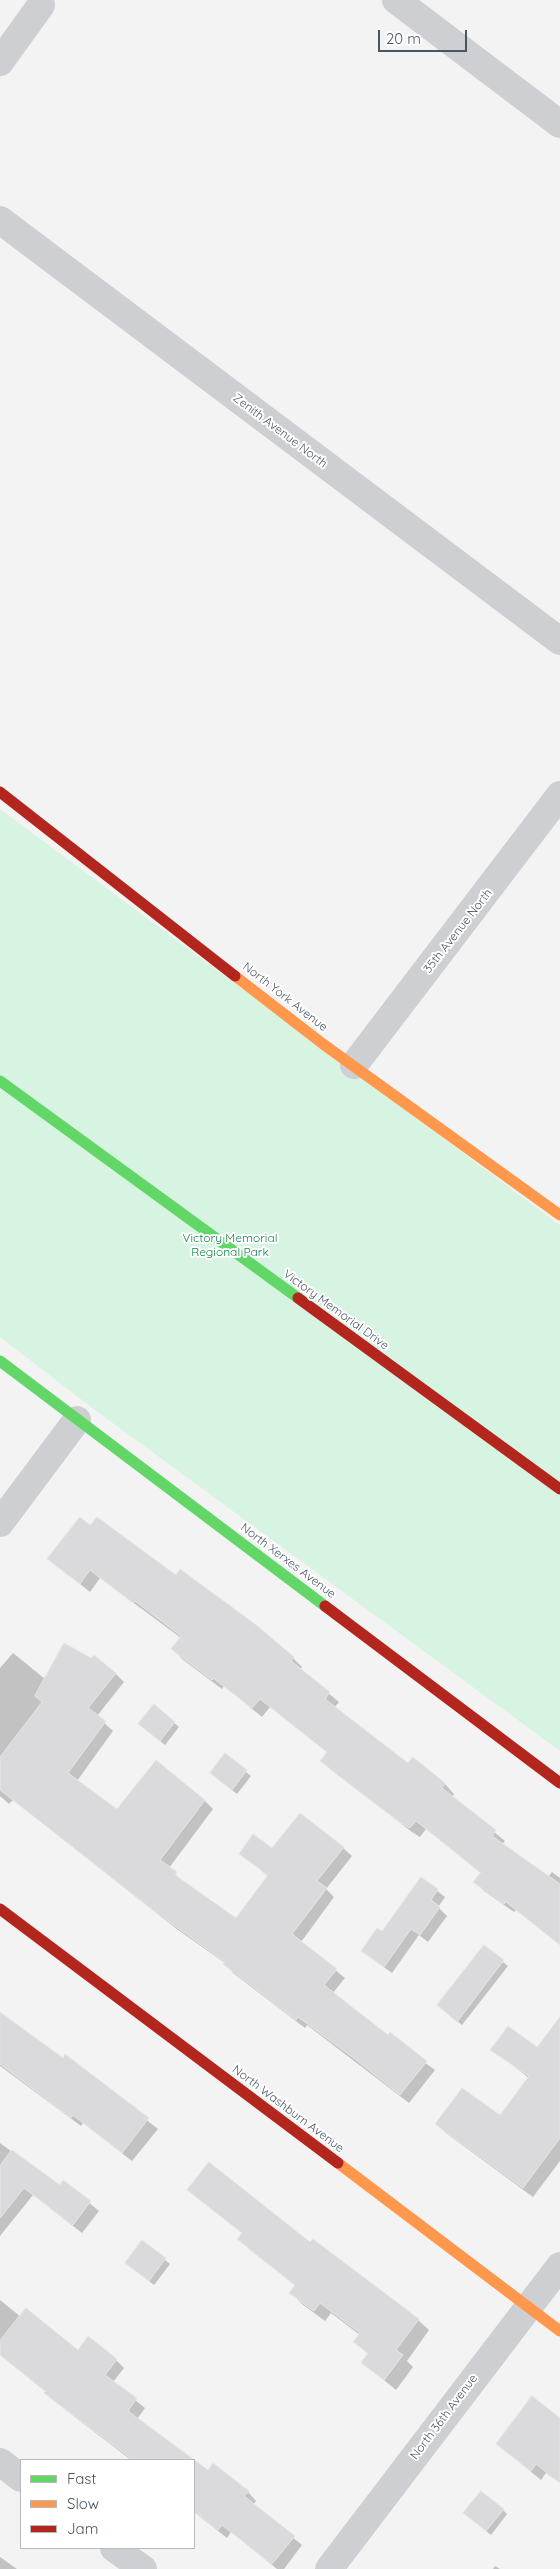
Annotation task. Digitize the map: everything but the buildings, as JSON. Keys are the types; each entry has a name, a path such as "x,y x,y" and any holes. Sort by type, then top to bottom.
{"street":[{"path":"396,0 560,124"},
{"path":"0,62 41,5"},
{"name":"Zenith Avenue North","path":"0,220 560,642"},
{"name":"North York Avenue","path":"0,792 323,1044 560,1215"},
{"name":"35th Avenue North","path":"354,1065 560,796"},
{"name":"Victory Memorial Drive","path":"0,1081 560,1489"},
{"name":"North Xerxes Avenue","path":"0,1362 560,1783"},
{"path":"0,1523 77,1420"},
{"name":"North Washburn Avenue","path":"0,1909 560,2331"},
{"name":"North 36th Avenue","path":"329,2569 560,2266"},
{"path":"0,2462 20,2477"},
{"path":"115,2549 143,2569"}],"green space":[{"name":"Victory Memorial Regional Park","path":"0,809 560,1225 560,1751 91,1407 0,1337"}],"traffic: fast":[{"path":"0,1081 298,1298"},
{"path":"0,1361 325,1606"}],"traffic: slow":[{"path":"235,976 323,1044 560,1215"},
{"path":"338,2163 560,2331"}],"traffic: jam":[{"path":"0,792 235,976"},
{"path":"298,1298 560,1489"},
{"path":"325,1606 560,1783"},
{"path":"0,1909 338,2163"}]}
